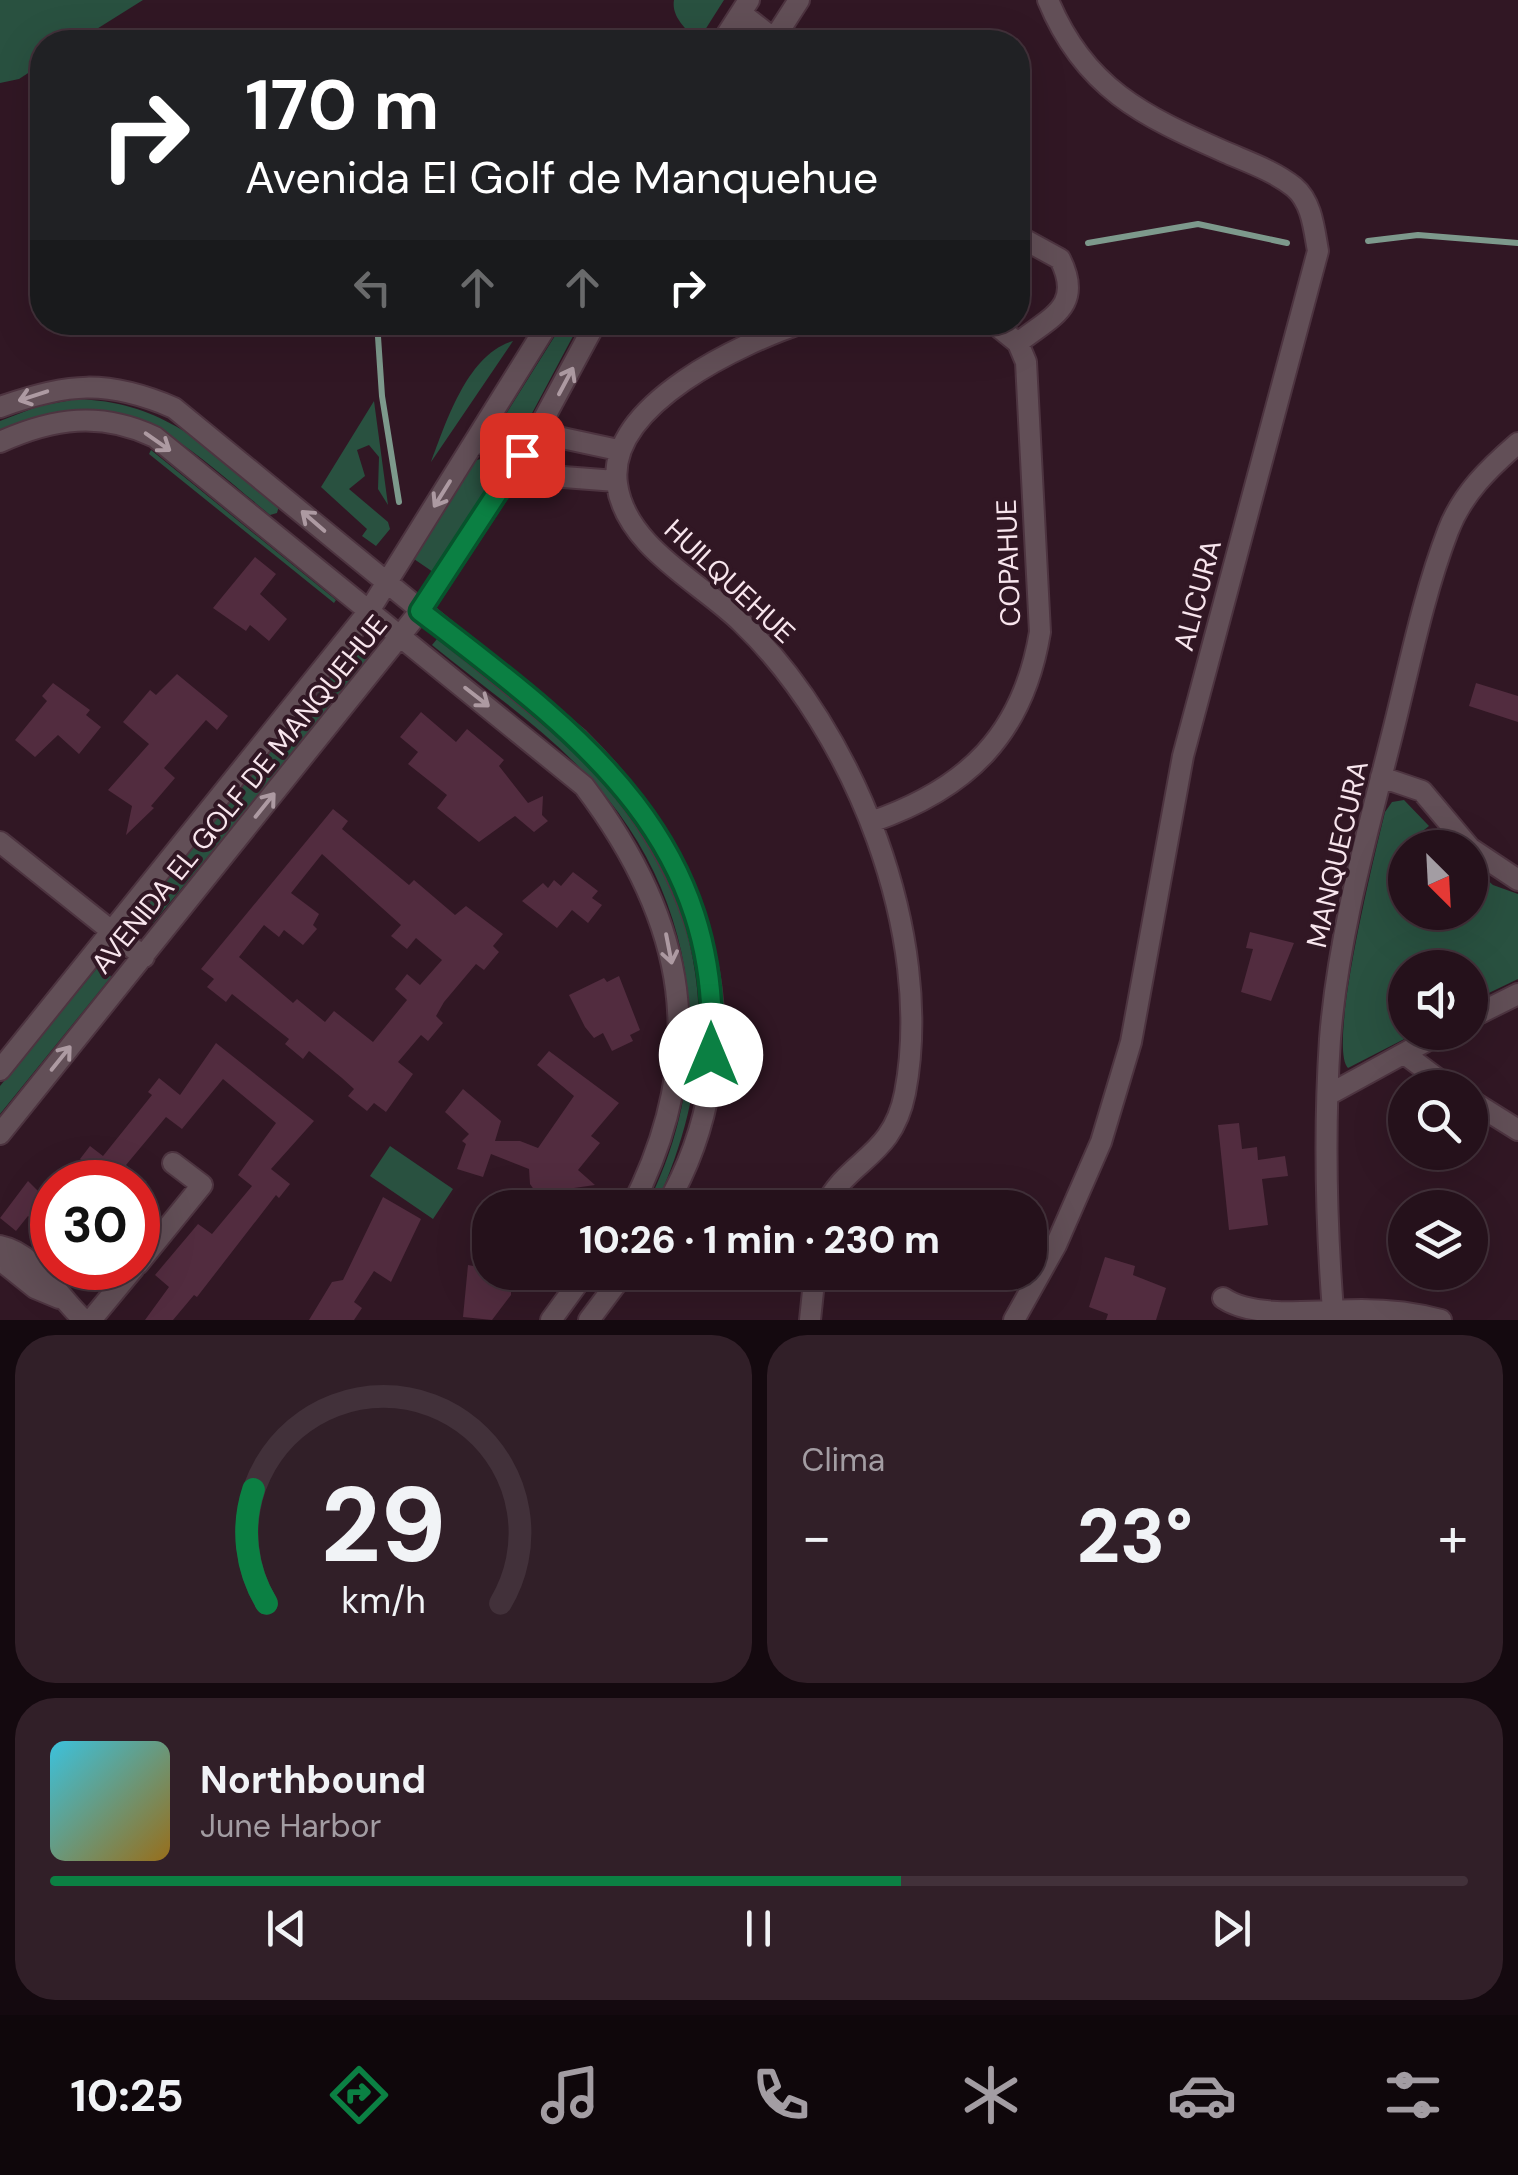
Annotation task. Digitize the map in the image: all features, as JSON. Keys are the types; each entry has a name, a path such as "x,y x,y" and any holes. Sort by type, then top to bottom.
{"street":[{"path":"780,30 799,0"},
{"name":"ALICURA","path":"1014,1320 1056,1245 1102,1142 1131,1042 1182,756 1318,251 1312,215 1296,189 1266,170 1142,115 1108,88 1090,66 1056,20 1048,0"},
{"path":"730,30 745,6 764,30"},
{"path":"1030,243 1060,259 1069,292 1065,305 1030,335"},
{"name":"AVENIDA EL GOLF DE MANQUEHUE","path":"0,1070 368,612 541,335"},
{"name":"AVENIDA EL GOLF DE MANQUEHUE","path":"0,1134 420,611 534,438 589,335"},
{"path":"474,444 553,436 618,450 656,402 739,350 775,335"},
{"path":"1008,335 1018,343 1030,335"},
{"name":"COPAHUE","path":"871,822 939,794 971,769 1000,738 1035,665 1040,632 1029,387 1026,362 1018,343"},
{"path":"0,407 43,391 90,385 139,392 174,408 578,739 614,774 671,857 709,969 713,1025 709,1086 694,1144 673,1190"},
{"path":"0,442 60,421 126,424 155,438 584,786 620,834 647,881 664,927 677,990 678,1055 669,1115 640,1190"},
{"name":"MANQUECURA","path":"1333,1310 1326,1210 1328,1095 1336,989 1382,777 1448,530 1467,496 1518,443"},
{"name":"HUILQUEHUE","path":"618,450 616,481 626,513 642,536 743,624 797,686 841,754 871,822 902,943 909,1016 907,1078 888,1138 835,1190"},
{"path":"511,473 616,481"},
{"path":"1382,777 1422,792 1455,830"},
{"path":"0,842 144,957"},
{"path":"1488,860 1518,880"},
{"path":"1488,1009 1518,994"},
{"path":"1328,1095 1414,1050"},
{"path":"1406,1055 1426,1070"},
{"path":"1488,1111 1518,1130"},
{"path":"160,1237 202,1186 174,1163"},
{"path":"0,1246 10,1248 46,1276 59,1298"},
{"path":"0,1260 34,1288 59,1298 88,1320 115,1290"},
{"path":"551,1320 573,1290"},
{"path":"589,1320 611,1290"},
{"path":"810,1320 812,1290"},
{"path":"1223,1298 1237,1308 1256,1313 1399,1312 1441,1320"}],"green space":[{"path":"0,0 143,0 95,30 30,30 30,72 0,83"},
{"path":"674,0 724,0 705,30 687,30 677,18"},
{"path":"555,335 574,335 521,434 494,433"},
{"path":"513,341 431,462 451,410 471,375 497,348"},
{"path":"77,399 138,409 187,433 279,506 277,513 270,515 177,441 116,413 81,410 43,415 0,430 0,421 39,406"},
{"path":"374,401 388,505 378,489 379,457 369,445 357,450 365,476 349,489 388,522 390,529 376,546 362,536 367,529 321,487"},
{"path":"151,450 336,600 334,603 149,454"},
{"path":"503,452 508,455 433,572 414,559 474,461"},
{"path":"437,639 550,728 591,767 645,837 671,888 688,939 697,991 698,1044 691,1097 677,1152 662,1190 653,1190 670,1151 684,1094 690,1037 686,979 674,923 653,870 623,819 584,772 529,722 432,645"},
{"path":"364,647 370,660 153,923 146,924 140,912 355,648"},
{"path":"1404,800 1429,826 1424,830 1388,830 1388,930 1488,930 1488,881 1518,894 1518,979 1488,993 1488,950 1388,950 1388,1047 1348,1068 1343,1052 1348,988 1385,812 1392,802"},
{"path":"105,965 111,977 0,1114 0,1086 98,967"},
{"path":"390,1146 453,1189 433,1219 370,1176"}],"building":[{"path":"255,557 276,574 260,594 287,619 269,641 250,625 246,631 213,608"},
{"path":"177,674 228,716 217,730 206,720 164,768 175,778 151,806 154,808 126,835 132,806 108,790 149,744 123,722 150,690 156,695"},
{"path":"53,683 90,710 86,715 101,727 79,754 58,735 35,757 15,740 47,701 42,696"},
{"path":"1476,683 1518,696 1518,722 1469,706"},
{"path":"421,712 456,742 467,729 504,760 499,766 528,803 543,796 542,815 548,821 534,832 515,816 479,842 437,808 447,795 408,764 418,752 400,737"},
{"path":"333,809 348,821 342,829 409,885 414,880 455,915 466,906 503,934 493,946 499,952 484,970 476,964 444,1002 436,1016 443,1023 428,1041 421,1035 398,1062 413,1074 386,1112 374,1103 367,1111 348,1096 354,1089 309,1051 303,1059 285,1044 289,1039 232,994 226,1002 207,987 214,979 201,969","holes":["322,854 401,925 391,936 407,949 416,938 442,960 420,985 407,974 395,989 407,1000 373,1042 334,1011 325,1022 297,999 293,1003 239,957 264,925 279,937 284,930 303,945 317,929 313,925 319,914 291,893"]},
{"path":"573,872 598,891 592,898 602,905 588,923 572,910 557,928 522,901 543,883 548,888 554,880 561,886"},
{"path":"1250,932 1294,943 1271,1001 1241,992 1253,949 1246,948"},
{"path":"619,976 640,1030 630,1035 633,1041 612,1051 603,1033 594,1038 585,1027 569,995 604,978 607,982"},
{"path":"216,1043 314,1121 271,1169 290,1184 279,1198 276,1195 197,1297 194,1295 173,1320 145,1320 169,1287 160,1279 160,1269 198,1224 212,1234 252,1186 238,1175 276,1123 223,1079 182,1129 166,1117 130,1160 80,1159 90,1146 103,1156 152,1095 148,1092 159,1078 180,1095"},
{"path":"549,1051 619,1103 591,1136 600,1143 578,1170 595,1185 572,1190 534,1190 529,1169 491,1154 483,1177 457,1169 466,1144 462,1141 469,1134 445,1112 463,1089 501,1121 495,1141 520,1141 538,1148 574,1096 537,1065"},
{"path":"1239,1123 1242,1149 1257,1147 1258,1160 1285,1156 1288,1176 1262,1179 1268,1225 1229,1230 1218,1125"},
{"path":"28,1181 30,1218 16,1231 0,1218"},
{"path":"383,1197 421,1219 391,1282 374,1271 354,1302 362,1308 354,1320 309,1320 332,1282 343,1280"},
{"path":"1105,1257 1135,1266 1133,1275 1166,1288 1156,1320 1106,1320 1108,1314 1089,1307"},
{"path":"468,1265 472,1266 472,1290 511,1290 492,1320 463,1317"}],"waterway":[{"path":"1088,243 1198,224 1287,243"},
{"path":"1368,241 1418,235 1518,243"},
{"path":"378,335 382,396 399,502"}],"route":[{"path":"522,455 420,611 578,739 614,774 647,816 671,857 709,969 711,1055"}]}
